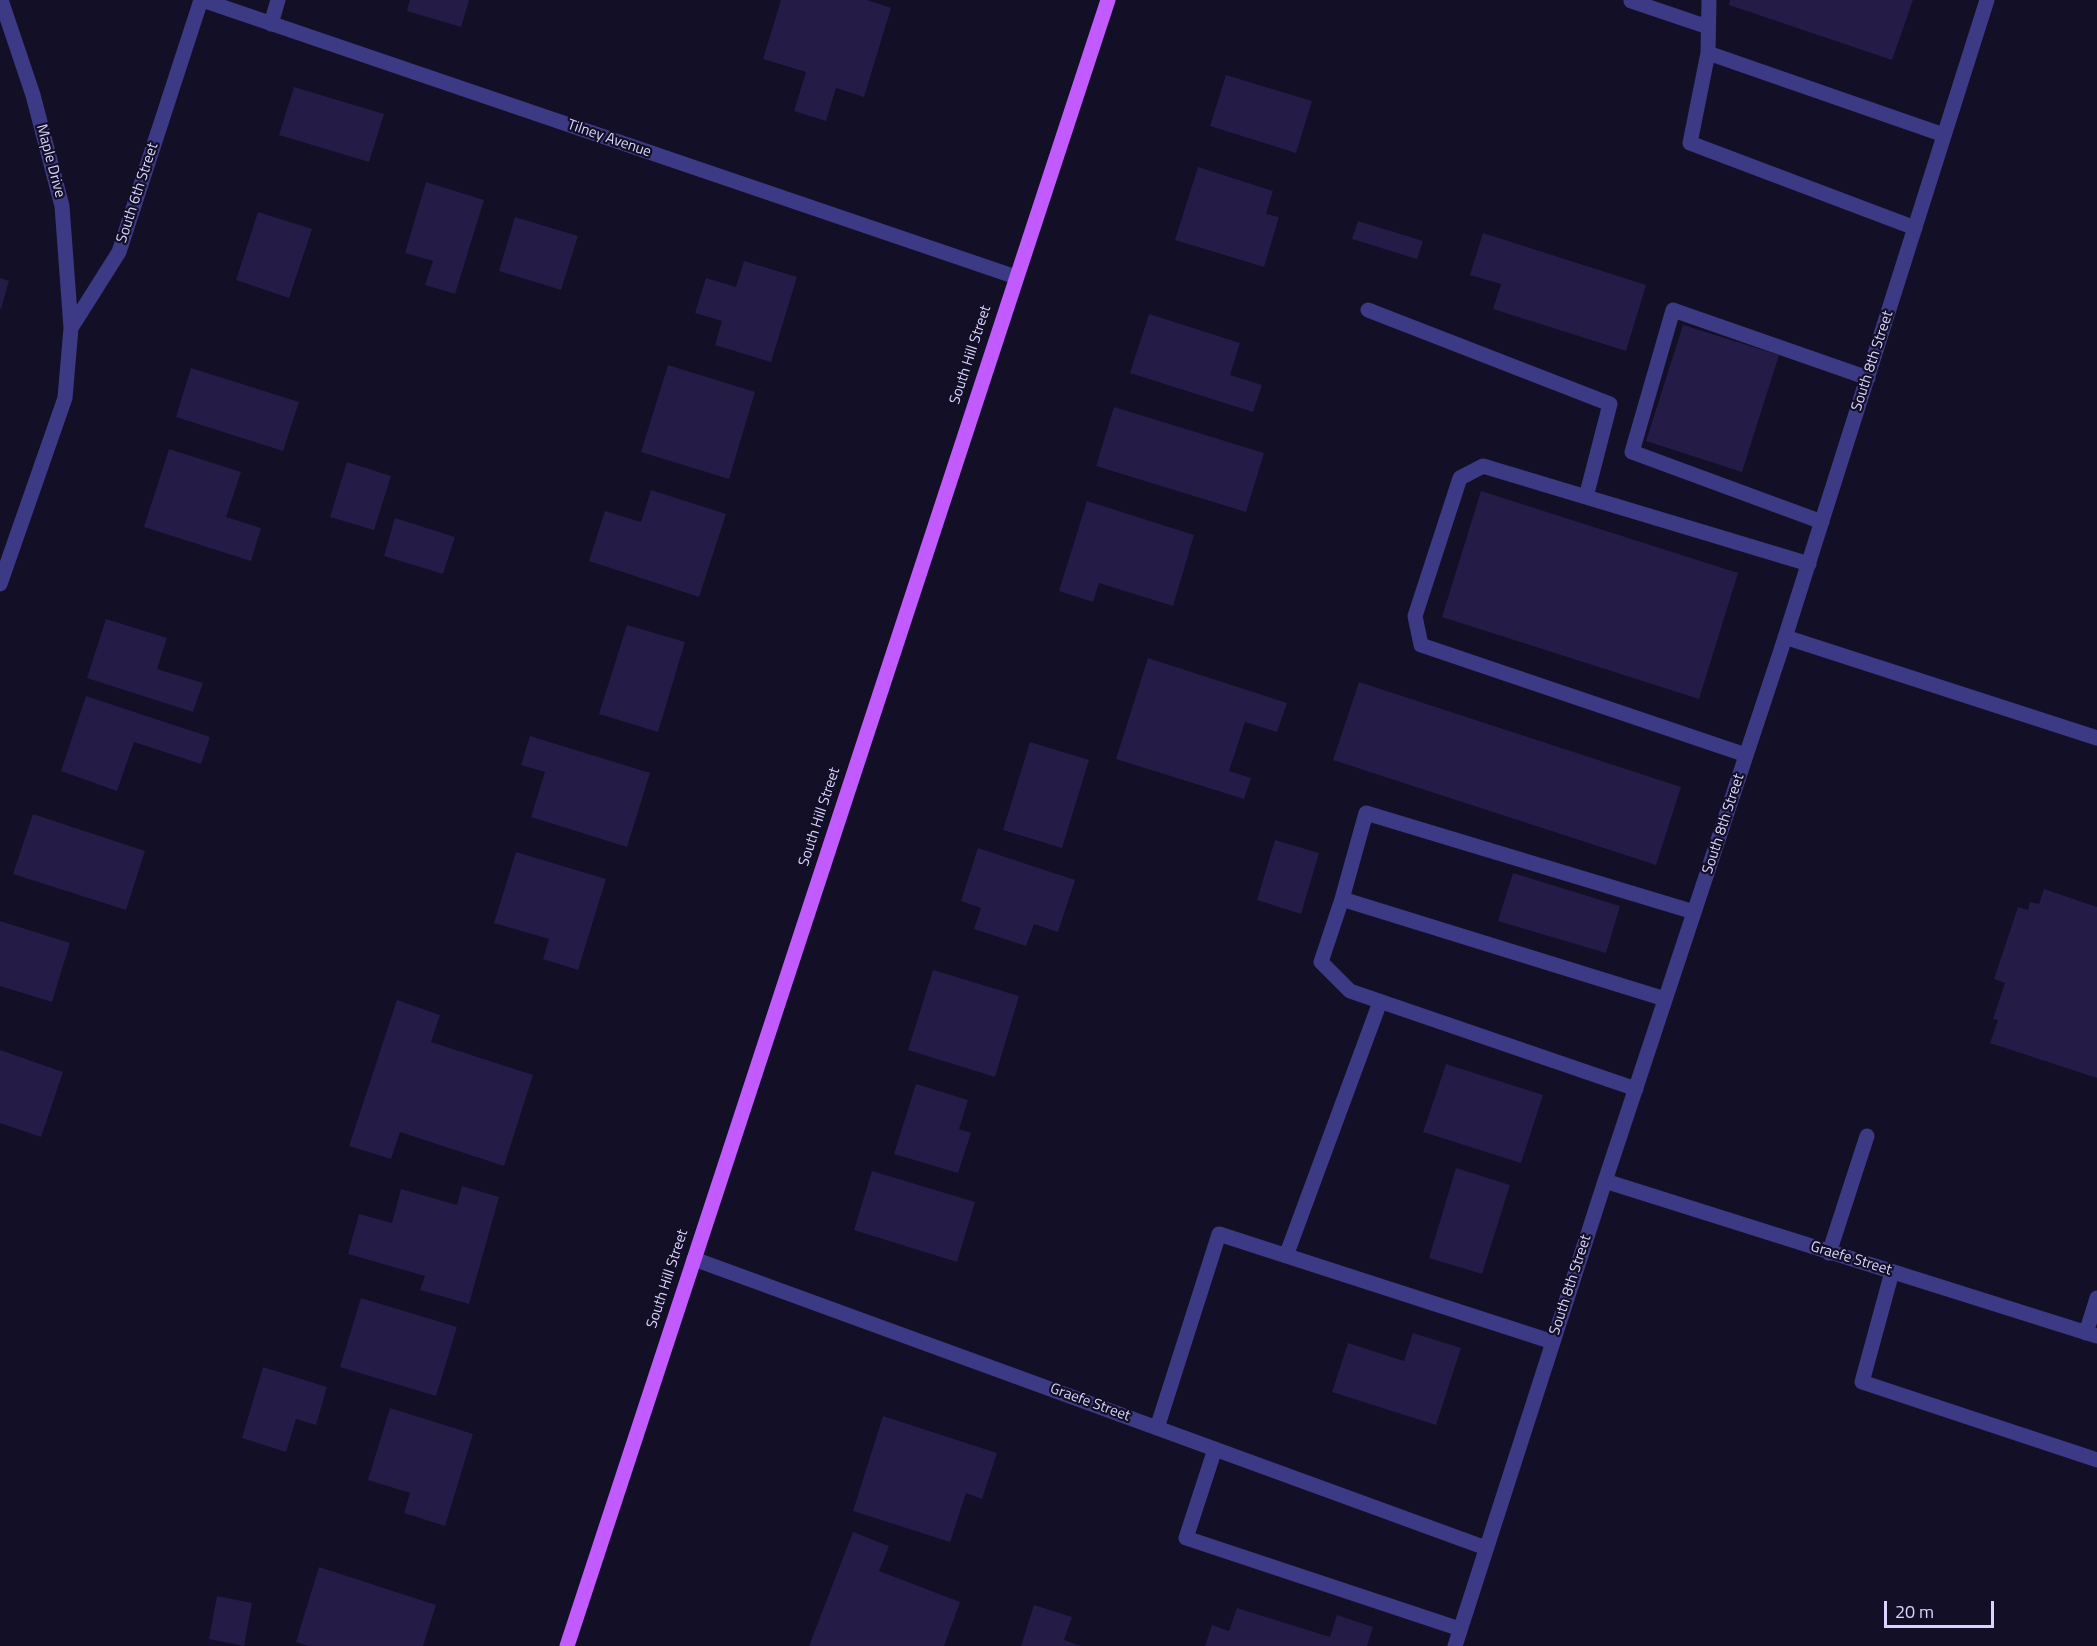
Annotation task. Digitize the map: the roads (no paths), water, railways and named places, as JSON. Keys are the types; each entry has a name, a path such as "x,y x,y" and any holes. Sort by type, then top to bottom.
{"main road":[{"name":"South Hill Street","path":"567,1646 1108,0"}],"street":[{"name":"Maple Drive","path":"1,0 33,95 62,206 71,328"},
{"name":"South 6th Street","path":"0,584 65,398 71,328 119,252 202,0"},
{"name":"Tilney Avenue","path":"202,0 1016,277"},
{"path":"271,24 278,0"},
{"path":"1709,0 1708,53 1690,142 1915,228"},
{"name":"South 8th Street","path":"1455,1646 1605,1181 1809,564 1987,0"},
{"path":"1631,1 1708,27"},
{"path":"1708,53 1944,135"},
{"path":"1368,310 1610,404 1586,497"},
{"path":"1822,522 1632,452 1672,310 1868,378"},
{"path":"1746,755 1421,645 1415,616 1460,478 1483,466 1809,564"},
{"path":"1785,637 2097,738"},
{"path":"1636,1089 1350,991 1322,962 1366,813 1694,912"},
{"path":"1341,898 1665,999"},
{"path":"1286,1256 1380,1002"},
{"path":"1829,1253 1867,1136"},
{"name":"Graefe Street","path":"1605,1181 2092,1334"},
{"path":"1157,1428 1219,1234 1553,1342"},
{"name":"Graefe Street","path":"694,1259 1486,1548"},
{"path":"1892,1272 1862,1382 2097,1460"},
{"path":"2092,1334 2097,1298"},
{"path":"1215,1449 1186,1538 1460,1629"}]}
